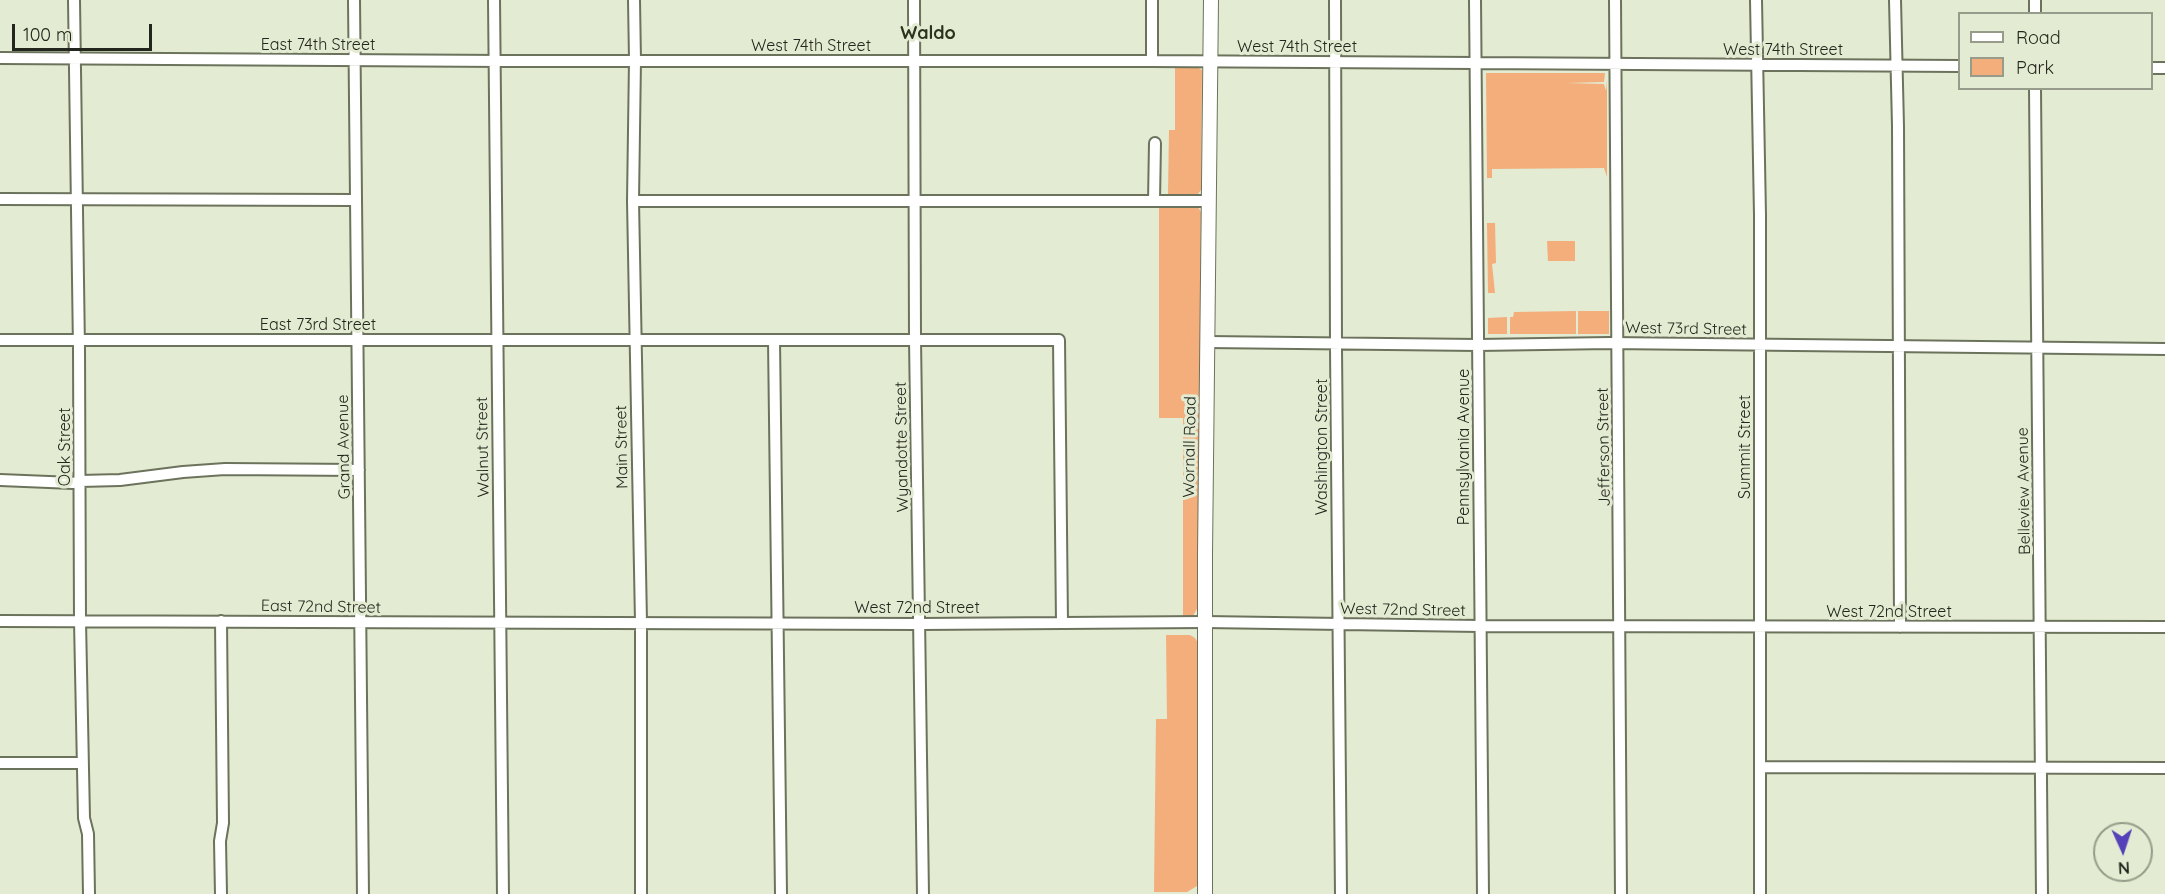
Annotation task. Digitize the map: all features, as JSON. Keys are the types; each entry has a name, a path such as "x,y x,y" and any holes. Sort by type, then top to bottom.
{"main road":[{"name":"Wornall Road","path":"1205,894 1205,622 1211,0"}],"street":[{"name":"Oak Street","path":"74,0 82,762 84,818 88,834 89,894"},
{"name":"Grand Avenue","path":"354,0 363,894"},
{"name":"Walnut Street","path":"494,0 503,894"},
{"name":"Main Street","path":"634,0 633,201 641,622 641,894"},
{"name":"Wyandotte Street","path":"914,0 915,340 923,894"},
{"path":"1152,0 1152,61"},
{"name":"Washington Street","path":"1335,0 1341,894"},
{"name":"Pennsylvania Avenue","path":"1476,0 1483,894"},
{"name":"Jefferson Street","path":"1615,0 1621,894"},
{"name":"Summit Street","path":"1756,0 1760,215 1760,894"},
{"path":"1895,0 1898,126 1897,346 1900,627"},
{"name":"East 74th Street","path":"0,58 635,60"},
{"name":"West 74th Street","path":"635,60 1958,66"},
{"name":"Belleview Avenue","path":"2035,90 2042,894"},
{"path":"1154,201 1155,143"},
{"path":"0,199 356,200"},
{"path":"633,201 1209,201"},
{"name":"East 73rd Street","path":"0,340 635,340"},
{"path":"635,340 1059,340 1062,623"},
{"path":"774,340 781,894"},
{"name":"West 73rd Street","path":"1207,342 1478,345 1618,343 2165,349"},
{"path":"0,480 73,483 225,469 359,470"},
{"name":"East 72nd Street","path":"0,621 641,622"},
{"path":"221,621 223,823 220,841 221,894"},
{"name":"West 72nd Street","path":"641,622 920,624 1205,622 1480,626 2165,627"},
{"path":"0,763 82,762"},
{"path":"1761,766 2165,768"}],"green space":[{"path":"1175,67 1197,67 1202,70 1201,190 1197,195 1168,194 1169,130 1175,130"},
{"path":"1486,73 1605,73 1604,82 1566,83 1604,84 1606,91 1607,80 1607,177 1604,168 1492,169 1492,178 1487,178"},
{"path":"1159,206 1198,207 1201,212 1198,607 1193,616 1183,619 1183,418 1159,418"},
{"path":"1487,223 1495,223 1496,263 1492,264 1495,293 1488,293"},
{"path":"1547,241 1575,241 1575,261 1548,261"},
{"path":"1576,311 1576,334 1510,334 1510,317 1513,317 1514,312"},
{"path":"1578,311 1609,311 1609,334 1578,334"},
{"path":"1507,317 1507,334 1488,334 1488,318"},
{"path":"1166,635 1190,635 1198,643 1197,886 1187,892 1154,892 1156,719 1167,719"}],"district":[{"name":"Waldo","path":"928,34"}]}
